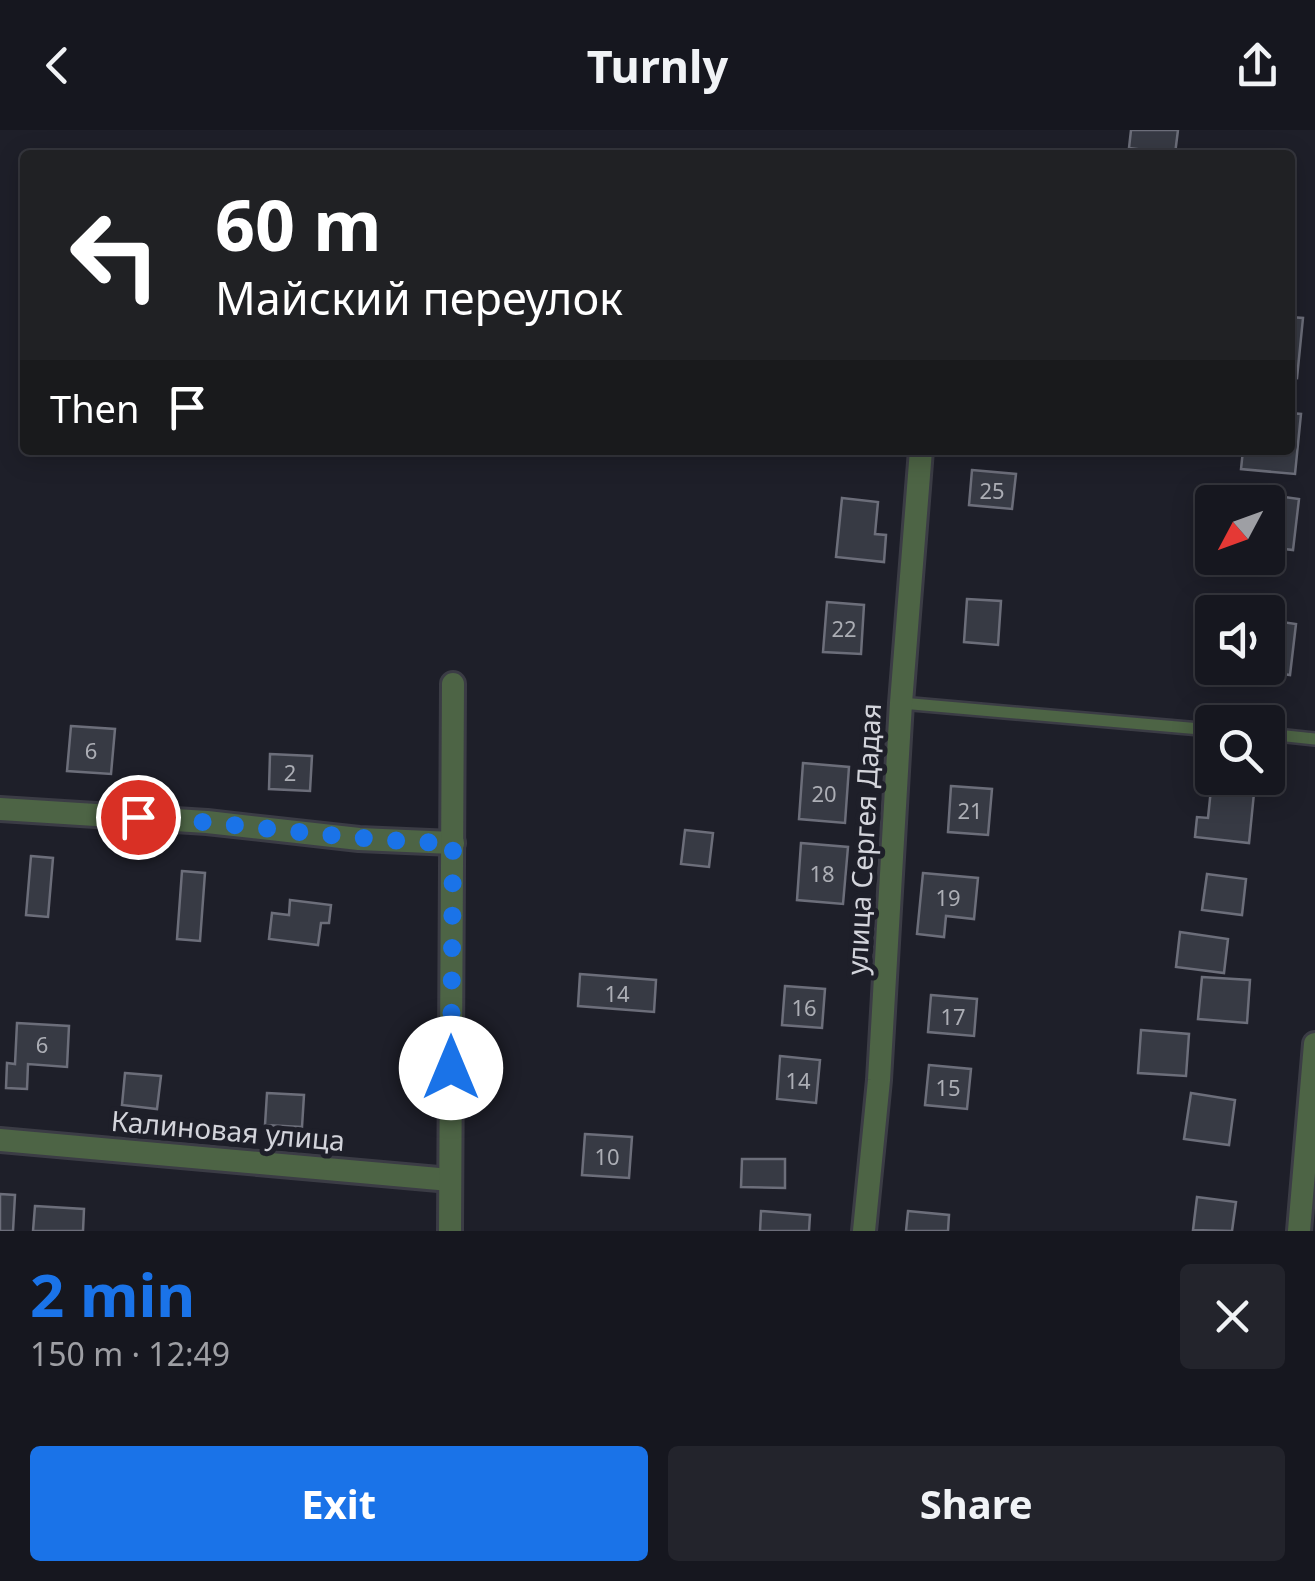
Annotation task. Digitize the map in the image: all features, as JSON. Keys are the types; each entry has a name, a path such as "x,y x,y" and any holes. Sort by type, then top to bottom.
{"street":[{"name":"улица Сергея Дадая","path":"864,1231 879,1080 901,703 921,455"},
{"path":"450,1231 453,684"},
{"path":"0,808 207,822 359,839 453,843"},
{"path":"1300,1231 1315,1044"},
{"name":"Калиновая улица","path":"0,1140 450,1180"}],"lane":[{"path":"901,703 1195,729"},
{"path":"1285,735 1315,738"}],"building":[{"path":"1131,130 1178,130 1176,150 1129,148"},
{"path":"1295,317 1303,318 1295,378"},
{"path":"1295,413 1301,414 1295,474 1241,469 1242,455 1295,455"},
{"path":"972,470 1016,474 1012,509 969,505"},
{"path":"1285,497 1299,499 1293,550 1285,549"},
{"path":"842,498 878,502 875,534 886,535 884,562 836,557"},
{"path":"967,599 1001,601 998,645 964,642"},
{"path":"827,602 864,605 861,654 823,652"},
{"path":"1285,622 1296,624 1290,675 1285,674"},
{"path":"71,726 115,729 111,774 67,771"},
{"path":"270,754 312,756 310,791 269,789"},
{"path":"803,763 849,767 845,823 799,819"},
{"path":"951,786 992,789 988,835 948,832"},
{"path":"1210,795 1254,795 1249,843 1195,837 1197,817 1208,818"},
{"path":"685,830 713,833 709,867 681,864"},
{"path":"801,843 848,847 843,904 797,900"},
{"path":"31,856 53,858 48,917 26,915"},
{"path":"182,871 205,873 200,941 177,939"},
{"path":"923,873 978,878 974,919 946,916 944,937 917,934"},
{"path":"1207,874 1246,879 1242,915 1202,910"},
{"path":"290,900 331,905 329,923 321,923 318,945 269,939 272,913 289,915"},
{"path":"1180,932 1228,939 1224,973 1176,967"},
{"path":"580,974 656,980 654,1012 578,1006"},
{"path":"1202,977 1250,980 1247,1023 1198,1019"},
{"path":"785,986 825,989 822,1028 782,1025"},
{"path":"931,995 977,999 974,1036 928,1032"},
{"path":"17,1023 69,1026 67,1067 28,1064 27,1089 6,1088 7,1063 15,1064"},
{"path":"1141,1030 1189,1034 1186,1076 1138,1073"},
{"path":"780,1056 820,1060 816,1103 777,1099"},
{"path":"929,1065 971,1069 967,1109 925,1105"},
{"path":"125,1073 161,1076 157,1109 122,1105"},
{"path":"267,1093 304,1095 302,1127 265,1125"},
{"path":"1191,1093 1235,1100 1229,1145 1184,1139"},
{"path":"585,1134 632,1137 629,1178 582,1175"},
{"path":"742,1159 785,1159 785,1188 741,1187"},
{"path":"0,1194 15,1195 13,1231 0,1231"},
{"path":"1197,1197 1236,1202 1232,1231 1193,1230"},
{"path":"35,1206 84,1209 83,1231 33,1231"},
{"path":"761,1211 810,1215 809,1231 760,1231"},
{"path":"908,1211 949,1215 948,1231 906,1231"}],"route":[{"path":"138,817 359,839 453,843 451,1068"}]}
